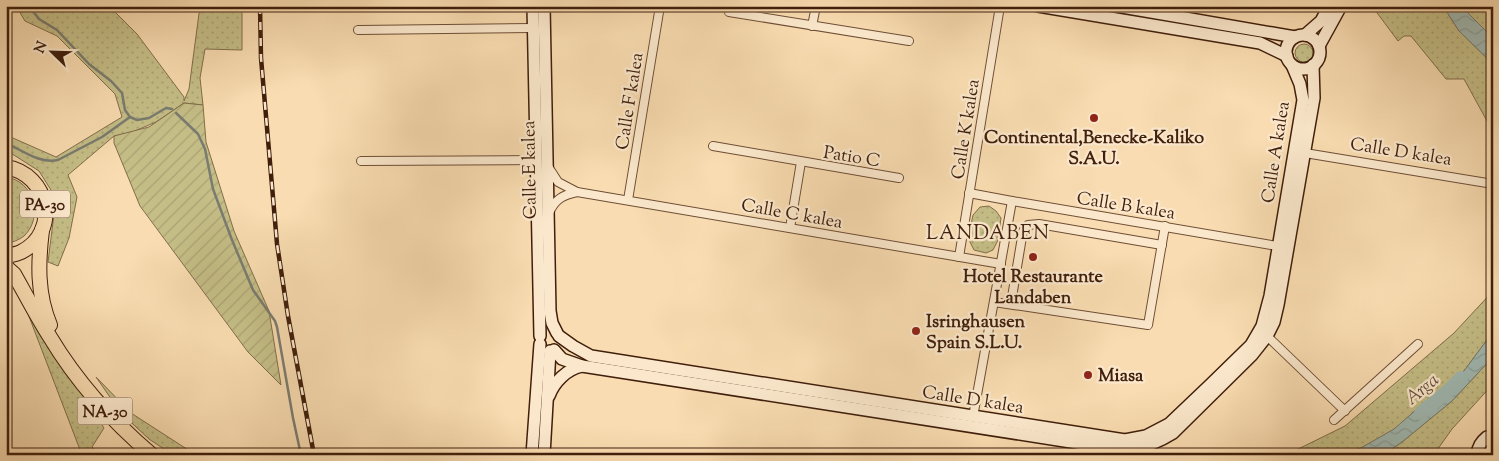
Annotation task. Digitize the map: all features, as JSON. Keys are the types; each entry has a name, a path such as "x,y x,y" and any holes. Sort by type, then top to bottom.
{"highway":[{"name":"PA-30","path":"6,256 21,252 33,243 42,230 46,216 44,200 38,187 28,176 7,167"},
{"name":"NA-30","path":"42,230 38,258 39,286 48,320 66,360"},
{"name":"NA-30","path":"6,267 14,274 50,337 96,401 152,455"}],"street":[{"name":"Calle E kalea","path":"533,6 541,161 546,345 547,402 544,455"},
{"name":"Calle E kalea","path":"544,6 541,161 548,215 550,311 552,323 558,334"},
{"name":"Calle F kalea","path":"628,200 660,6"},
{"path":"812,26 816,6"},
{"name":"Calle K kalea","path":"958,257 1000,6"},
{"path":"1038,6 1260,43 1303,69 1314,65 1320,56 1319,46 1314,38 1162,10 1116,6"},
{"path":"1289,60 1287,45 1321,22 1329,6"},
{"path":"1319,46 1341,6"},
{"path":"729,12 909,41"},
{"path":"358,30 534,28"},
{"name":"Calle A kalea","path":"1283,246 1302,100 1300,84 1289,60"},
{"name":"Calle A kalea","path":"1283,246 1294,216 1314,98 1314,65"},
{"name":"Patio C","path":"713,146 899,178"},
{"name":"Calle D kalea","path":"1304,153 1493,184"},
{"name":"Calle E kalea","path":"361,161 541,161"},
{"path":"541,161 558,182 577,192"},
{"name":"Patio C","path":"790,228 801,162"},
{"path":"548,215 558,198 577,192"},
{"name":"Calle C kalea","path":"577,192 1001,264"},
{"name":"Calle B kalea","path":"969,193 1012,202 1283,246"},
{"path":"931,420 937,418 966,422 973,417 1012,202"},
{"path":"1011,304 1022,231 1028,225 1039,224 1162,245"},
{"path":"994,302 1148,325 1164,226"},
{"name":"Calle D kalea","path":"546,345 562,359 582,366 1124,450 1142,448 1158,442 1180,426 1252,355 1267,336 1274,322 1285,269 1283,246"},
{"name":"Calle D kalea","path":"558,334 572,346 591,356 1125,440 1146,436 1169,424 1250,344 1262,326 1283,246"},
{"path":"546,330 558,334 559,344 546,345 546,330"},
{"path":"1267,336 1345,411"},
{"path":"1334,420 1418,344"},
{"name":"Calle E kalea","path":"532,455 546,345"},
{"path":"547,402 552,387 573,368 582,366"},
{"path":"973,417 983,424 1008,429 1015,433"},
{"path":"1475,452 1482,441 1491,435"}],"shaded area":[{"path":"16,6 109,6 137,34 184,97 184,101 189,89 200,6 242,6 242,50 205,49 200,78 203,105 184,103 156,122 130,133 114,136 68,175 77,197 69,238 58,266 48,262 56,198 39,171 6,150 6,135 56,157 122,117 115,94 57,36 25,21"},
{"path":"1372,6 1443,6 1459,31 1493,64 1493,132 1464,79 1446,79 1411,36 1404,36 1398,41"},
{"path":"1493,6 1493,38 1461,7"},
{"path":"1304,44 1310,47 1313,53 1310,59 1304,62 1298,59 1295,53 1298,47"},
{"path":"184,103 203,105 206,142 234,231 269,311 281,385 248,352 140,206 114,143 114,136 149,127"},
{"path":"6,177 16,180 29,192 33,201 34,219 24,236 6,244"},
{"path":"989,206 1001,218 998,240 993,250 986,253 974,250 968,238 973,215 980,207"},
{"path":"1493,291 1493,328 1487,340 1443,399 1417,409 1395,429 1361,448 1340,455 1286,455 1345,426 1454,333"},
{"path":"25,306 104,428 92,447 100,455 82,455"},
{"path":"1493,357 1493,384 1452,429 1435,453 1438,455 1383,455 1452,401"},
{"path":"96,377 131,413 196,455 173,455 149,439 121,413"}],"water":[{"path":"1443,6 1461,6 1493,38 1493,64 1459,31"},
{"path":"1493,328 1493,357 1452,401 1383,455 1340,455 1361,448 1394,429 1417,409 1443,399 1487,340"}],"waterway":[{"path":"29,6 39,19 57,30 89,64 111,81 122,93 125,110 130,117 137,120 149,118 166,108 172,109"},
{"path":"176,113 198,134 205,149 213,189 232,240 253,290 275,321 301,455"},
{"path":"6,143 37,158 51,161 58,160 102,137 130,117"},
{"name":"Arga","path":"1421,413 1461,378"}],"railway":[{"path":"260,6 261,58 277,244 288,316 314,455"}],"place":[{"name":"Continental,Benecke-Kaliko S.A.U.","path":"1094,118"},
{"name":"Hotel Restaurante Landaben","path":"1033,257"},
{"name":"Isringhausen Spain S.L.U.","path":"916,331"},
{"name":"Miasa","path":"1088,375"}],"district":[{"name":"LANDABEN","path":"988,232"}]}
